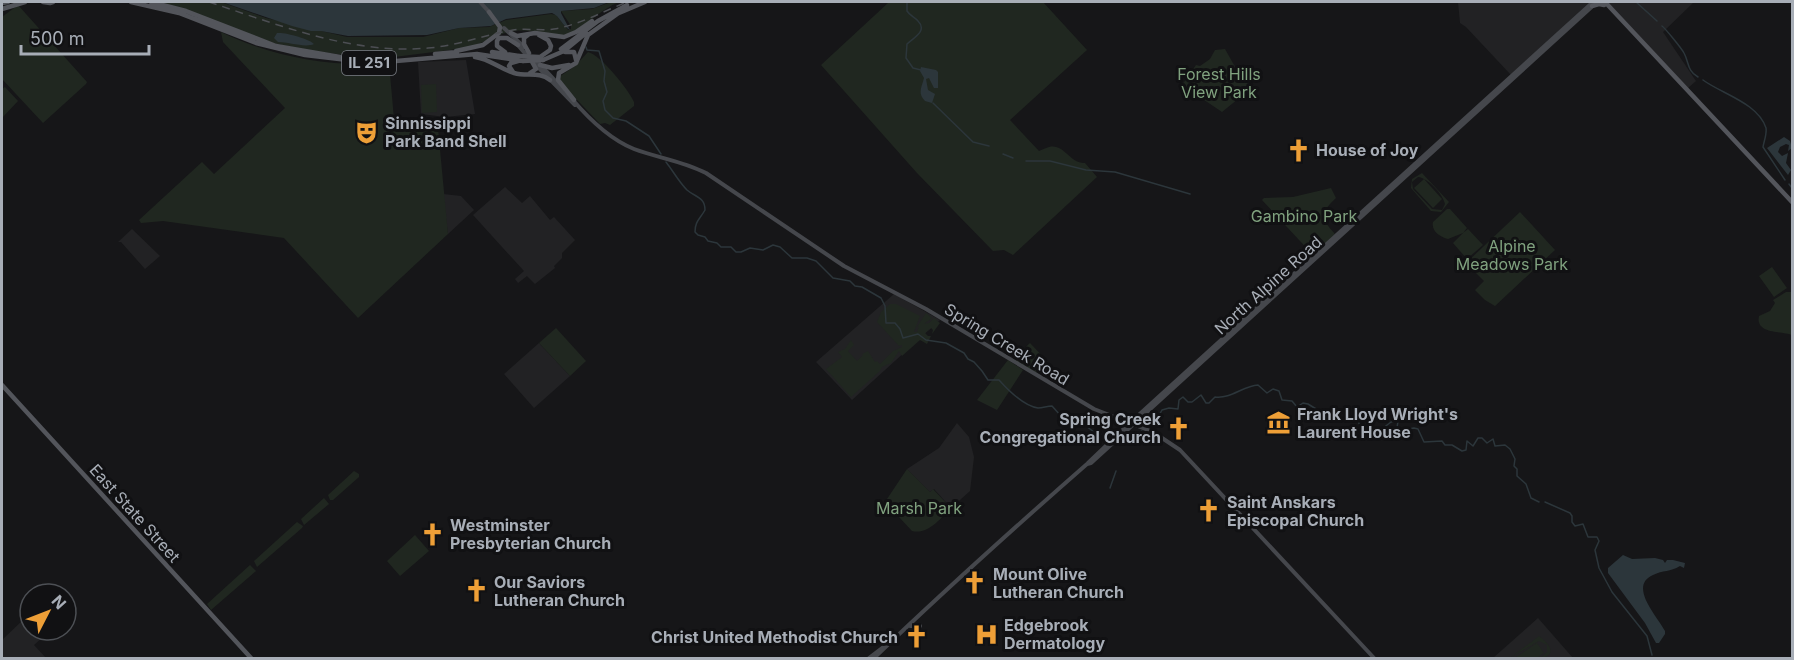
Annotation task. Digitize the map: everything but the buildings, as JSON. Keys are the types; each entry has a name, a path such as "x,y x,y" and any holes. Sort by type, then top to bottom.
{"main road":[{"path":"2,6 8,2"},
{"path":"2,6 18,2"},
{"path":"2,6 25,2"},
{"path":"43,2 53,2"},
{"name":"IL 251","path":"131,2 179,13 277,50 350,62 373,63 477,54 542,59 563,48 608,14 636,2"},
{"name":"IL 251","path":"151,2 186,11 259,40 306,52 373,60 481,51 521,59"},
{"path":"448,53 483,45 492,40 502,29 480,2"},
{"path":"542,59 564,51 593,27 620,12 645,2"},
{"path":"1599,3 1688,91 1792,202"},
{"name":"North Alpine Road","path":"874,658 1579,16 1599,3"},
{"path":"573,100 558,80 559,73 576,63 584,41 593,30 620,12"},
{"path":"511,33 517,36 536,33 564,37 608,14"},
{"name":"Spring Creek Road","path":"502,29 511,33 529,53 542,59 580,110"},
{"name":"Spring Creek Road","path":"502,29 580,110 618,141 632,148 690,165 706,173 844,266 926,309 1097,411 1132,422 1163,437 1180,450 1374,658"},
{"path":"529,53 524,44 524,38 531,34 540,36 548,40 551,46 542,59"},
{"path":"518,45 504,37 498,39 496,44 501,51 521,59"},
{"path":"568,51 574,52 576,57 573,63 559,68 552,68 542,59 568,51"},
{"path":"409,59 476,57 491,61 514,74 540,74 550,80"},
{"path":"521,59 510,64 512,72 522,74 534,72 535,66 531,60"},
{"path":"1739,145 1792,207"},
{"name":"East State Street","path":"2,385 251,658"},
{"name":"North Alpine Road","path":"1087,464 1091,463 1128,429 1132,422"},
{"path":"1128,429 1140,426"},
{"path":"906,628 920,626"},
{"name":"North Alpine Road","path":"869,658 891,642"}],"shaded area":[{"path":"222,2 609,2 594,8 561,11 570,30 552,13 506,19 491,26 459,28 427,35 348,36 292,26"},
{"path":"1458,2 1590,2 1511,75 1460,23"},
{"path":"1607,2 1694,2 1663,32 1696,81 1688,88"},
{"path":"277,33 297,36 314,44 278,42 274,38"},
{"path":"466,60 475,114 445,117 421,114 418,62"},
{"path":"921,67 938,72 938,88 934,88 929,78 926,79 928,90 935,94 932,103 925,101 921,95 924,78 920,71"},
{"path":"1784,137 1790,141 1792,148 1788,151 1789,145 1786,144 1780,147 1778,152 1782,156 1788,153 1786,163 1791,170 1788,175 1767,148"},
{"path":"505,187 522,203 530,196 550,220 554,217 575,240 562,253 562,258 554,266 555,268 535,284 527,276 518,283 515,279 524,271 473,215"},
{"path":"443,194 461,196 474,210 448,234"},
{"path":"132,229 160,256 145,269 121,242 118,242"},
{"path":"894,294 940,320 852,400 816,362"},
{"path":"539,343 570,376 534,408 504,374"},
{"path":"957,423 969,437 974,457 970,491 951,508 934,489 930,492 907,469 939,448"},
{"path":"1623,555 1632,559 1655,558 1665,563 1667,560 1673,560 1685,563 1684,568 1680,566 1653,575 1646,580 1643,586 1651,610 1665,631 1659,643 1656,643 1645,623 1608,573 1608,568"},
{"path":"1538,618 1573,658 1493,658"},
{"path":"18,625 18,642 37,642 34,645 46,658 2,658 2,640"}],"green space":[{"path":"159,2 221,2 266,18 347,37 423,37 459,28 489,27 506,20 551,14 556,15 568,30 571,26 561,11 592,9 611,2 619,2 577,30 565,35 515,31 466,48 378,59 312,51 272,43"},
{"path":"887,2 1043,2 1087,50 1010,120 1039,151 1049,147 1059,148 1075,160 1085,163 1097,177 1013,255 1004,250 993,251 917,173 821,65"},
{"path":"18,5 87,82 43,123 2,79 2,17"},
{"path":"221,32 261,48 303,59 346,64 389,63 394,119 437,118 448,234 358,318 284,238 163,221 141,223 139,220 202,162 214,174 285,108 223,42"},
{"name":"Forest Hills View Park","path":"1225,49 1234,65 1254,86 1222,112 1182,85 1196,65 1200,66 1210,59 1215,50"},
{"path":"588,52 600,59 614,74 634,102 634,106 610,125 600,124 562,84 559,77 575,66"},
{"path":"436,84 437,112 422,113 421,85"},
{"path":"5,87 18,101 2,118 2,89"},
{"path":"1422,173 1449,202 1441,212 1431,211 1411,188 1412,179","holes":["1418,177 1430,183 1441,196 1445,204 1442,210 1432,209 1413,189 1412,182"]},
{"path":"1424,179 1442,199 1433,208 1414,188"},
{"name":"Gambino Park","path":"1331,188 1336,198 1327,208 1324,216 1335,234 1313,255 1262,200 1293,197"},
{"path":"1447,209 1450,209 1467,228 1463,233 1448,239 1442,237 1433,228 1433,222"},
{"name":"Alpine Meadows Park","path":"1520,212 1555,250 1495,306 1475,290 1484,281 1466,263"},
{"path":"1468,229 1483,245 1467,259 1453,243"},
{"path":"1772,267 1787,288 1774,297 1759,276"},
{"path":"1786,292 1792,292 1792,335 1770,331 1761,326 1759,322 1759,316 1770,311 1775,303 1773,300"},
{"path":"890,304 896,304 920,316 914,332 917,332 919,326 917,327 926,313 932,318 924,324 934,318 940,323 932,334 931,328 925,333 931,336 927,344 920,340 902,356 899,351 891,363 882,367 851,397 826,369 842,357 838,352 845,349 851,340 854,345 848,351 857,361 862,354 868,351 875,362 880,364 893,351 902,347 877,322 881,312"},
{"path":"556,328 586,361 570,376 539,343"},
{"path":"1030,343 1048,362 1037,373 1013,359"},
{"path":"1008,360 1023,370 997,410 977,400"},
{"name":"Marsh Park","path":"907,469 930,492 933,489 951,508 934,525 918,532 912,531 885,502"},
{"path":"354,471 359,474 359,477 333,500 330,500 328,495"},
{"path":"324,498 329,504 304,525 301,519"},
{"path":"297,522 303,526 302,528 257,567 254,561"},
{"path":"415,535 429,551 400,576 387,561"},
{"path":"250,565 256,571 211,610 207,604"},
{"path":"1539,636 1550,648 1549,655 1540,658 1547,652 1547,645 1539,641 1510,658"},
{"path":"1537,643 1544,653 1537,658 1515,658"}],"waterway":[{"path":"907,2 907,11 918,21 921,28 907,44 906,58 913,68 921,70"},
{"path":"1636,2 1657,21"},
{"path":"1662,26 1683,51 1690,69 1698,77"},
{"path":"586,47 587,50 599,51 605,71 604,81 607,92 603,101 605,110 613,118 626,121 649,136 661,154"},
{"path":"1703,80 1739,100 1762,119 1766,128 1763,147 1785,180"},
{"path":"933,103 973,142 989,146"},
{"path":"1003,154 1013,158"},
{"path":"1026,161 1050,161 1086,170 1115,172 1190,194"},
{"path":"666,162 684,187 699,198 705,206 695,228 698,235 721,247 731,247 736,252 750,248 763,250 773,245 780,247 792,258 807,258 816,261 833,278 850,281 855,286 862,287 881,298 885,306 886,323 895,323 903,338 918,334 926,340 946,343 964,353 988,380 999,380 1016,397 1032,407 1052,406 1074,425 1082,423 1094,432 1110,437"},
{"path":"1789,184 1792,188"},
{"path":"1151,424 1162,410 1178,409 1179,400 1183,397 1188,402 1192,402 1201,395 1206,403 1209,403 1215,397 1226,396 1258,385 1267,393 1273,389 1279,391 1282,400 1292,401 1297,407 1303,403 1308,404 1326,415 1358,422 1362,427 1366,423 1370,424 1375,432 1391,422 1398,421 1397,428 1399,429 1418,429 1424,442 1442,441 1445,445 1452,445 1462,451 1466,450 1467,441 1473,446 1478,438 1482,438 1487,443 1493,439 1495,446 1505,445 1510,449 1515,459 1514,466 1517,469 1517,476 1526,484 1531,498 1539,502"},
{"path":"1118,442 1142,431"},
{"path":"1110,488 1116,471"},
{"path":"1545,502 1570,513 1572,522 1575,526 1583,524 1588,537 1597,537 1599,541 1595,550 1599,568 1612,592 1647,636 1652,655"}],"railway":[{"path":"209,2 289,29 344,43 400,49 439,47 513,30 554,29 582,21 627,2"}],"place":[{"name":"Sinnissippi Park Band Shell","path":"367,132"},
{"name":"House of Joy","path":"1298,150"},
{"name":"Frank Lloyd Wright's Laurent House","path":"1279,423"},
{"name":"Spring Creek Congregational Church","path":"1179,428"},
{"name":"Saint Anskars Episcopal Church","path":"1209,511"},
{"name":"Westminster Presbyterian Church","path":"432,534"},
{"name":"Mount Olive Lutheran Church","path":"975,583"},
{"name":"Our Saviors Lutheran Church","path":"476,591"},
{"name":"Edgebrook Dermatology","path":"986,634"},
{"name":"Christ United Methodist Church","path":"916,637"}]}
